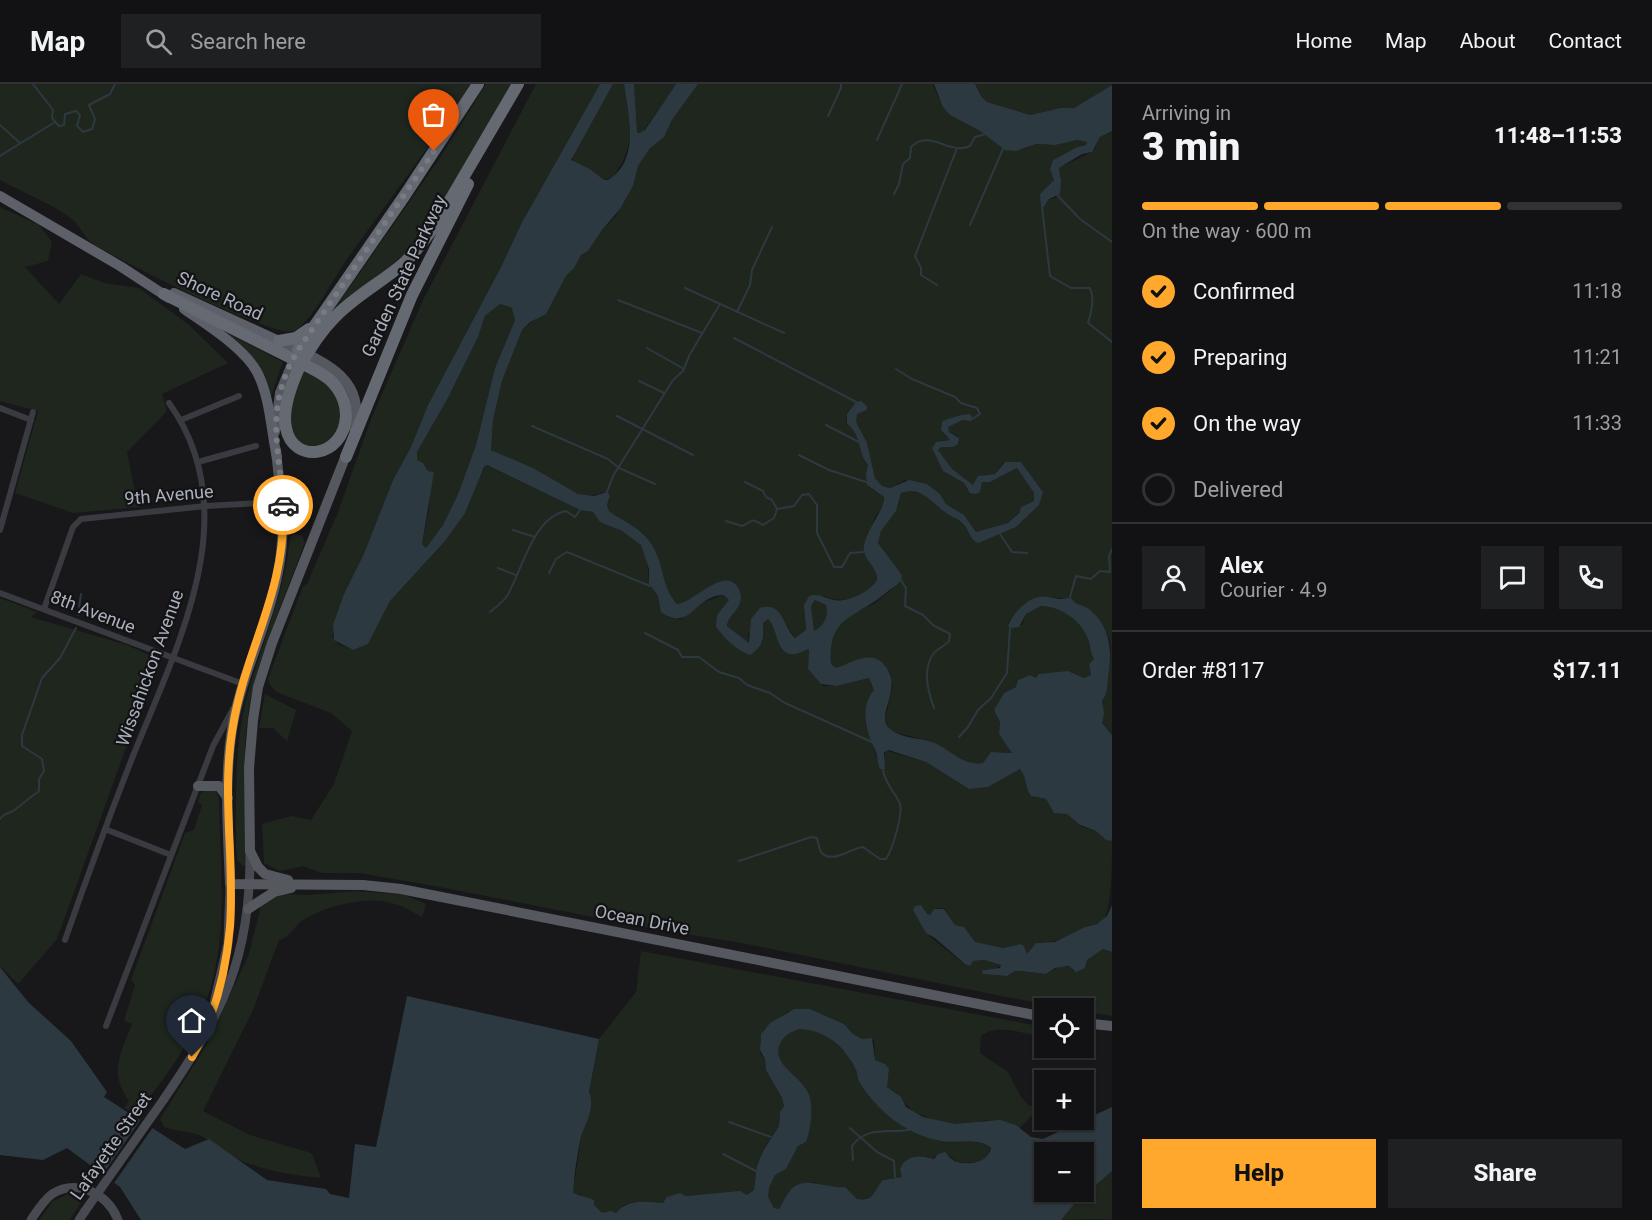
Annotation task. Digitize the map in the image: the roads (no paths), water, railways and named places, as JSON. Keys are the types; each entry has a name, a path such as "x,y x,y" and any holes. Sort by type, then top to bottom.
{"highway":[{"name":"Garden State Parkway","path":"300,357 315,325 478,84"},
{"path":"164,294 300,357 330,380 344,403 346,419 342,434 334,445 321,451 301,448 290,439 286,430 288,401 300,357 334,317 404,263 420,245 436,224 518,84"},
{"name":"Garden State Parkway","path":"346,457 422,273 524,84"},
{"name":"Shore Road","path":"0,196 164,294 237,349 252,364 262,384 277,458"},
{"name":"Shore Road","path":"120,266 279,341"},
{"path":"279,341 296,338 315,325"}],"main road":[{"name":"Shore Road","path":"279,341 300,357 335,370 352,392 356,403 356,420 346,457"},
{"name":"Garden State Parkway","path":"277,458 275,429 278,400 300,357"},
{"name":"Lafayette Street","path":"79,1220 164,1099 226,996 236,971 248,909 250,884 250,743 258,687 276,631 346,457"},
{"name":"Lafayette Street","path":"207,1029 226,958 230,925 229,752 238,701 277,580 282,542 282,502 277,458"},
{"path":"198,786 219,786 228,798"},
{"path":"250,851 258,867 265,874 306,884"},
{"name":"Ocean Drive","path":"230,884 363,885 401,889 1034,1015"},
{"path":"248,909 274,892 306,884"},
{"path":"1094,1024 1112,1026"},
{"path":"31,1220 52,1195 75,1187 91,1191 104,1199 118,1220"}],"street":[{"path":"181,420 239,396"},
{"name":"Wissahickon Avenue","path":"65,940 172,658 201,565 205,540 206,506 198,462 193,441 169,403"},
{"path":"0,408 31,420"},
{"path":"0,530 1,518 33,412"},
{"path":"198,462 256,446"},
{"name":"9th Avenue","path":"44,609 69,537 76,523 86,517 206,506 282,502"},
{"name":"8th Avenue","path":"0,593 243,684"},
{"path":"106,1026 216,738 238,701"},
{"path":"105,830 171,855"}],"waterway":[{"path":"33,84 53,110 52,118 59,126 64,125 65,114 76,111 80,115 77,126 83,132 92,129 95,119 89,105 110,94 115,84"},
{"path":"828,116 841,84"},
{"path":"877,140 902,84"},
{"path":"0,156 55,122"},
{"path":"0,125 20,143"},
{"path":"894,194 899,184 903,164 910,158 911,147 918,142 933,141 955,148 963,148 970,146 975,137 986,134"},
{"path":"937,285 921,275 921,268 915,256 957,148"},
{"path":"970,225 1003,149"},
{"path":"1058,196 1080,219 1112,242"},
{"path":"1042,207 1050,276 1071,288 1090,288 1092,301 1088,323 1112,342"},
{"path":"737,312 750,285 752,270 772,227"},
{"path":"685,288 784,333"},
{"path":"618,300 702,333"},
{"path":"607,492 613,476 673,380 683,371 690,354 720,304"},
{"path":"734,338 856,402"},
{"path":"647,348 684,369"},
{"path":"896,369 912,379 955,397 961,403 977,408 980,414 972,419"},
{"path":"639,381 664,393"},
{"path":"617,416 693,455"},
{"path":"826,425 861,443"},
{"path":"532,426 608,459 619,468 655,484"},
{"path":"799,455 829,470 866,482"},
{"path":"726,521 742,526 753,520 763,525 774,518 777,509 772,500 766,497 763,491 745,482"},
{"path":"777,509 794,506 802,495 809,494 817,505 817,533 834,567 842,567 850,553 863,552"},
{"path":"490,612 507,596 530,546 545,523 555,515 566,511 575,517 580,510"},
{"path":"513,530 535,537"},
{"path":"1000,534 1012,552 1027,553"},
{"path":"1070,597 1076,576 1091,579 1100,571 1110,572 1109,556 1112,549"},
{"path":"549,573 556,559 567,552 650,586"},
{"path":"498,568 516,575"},
{"path":"901,580 906,588 905,606 923,615 933,625 950,634 949,641 934,653 928,666 928,688 934,708"},
{"path":"78,615 81,594"},
{"path":"0,819 39,791 39,779 44,771 42,759 22,746 22,735 42,678 60,658 76,628"},
{"path":"959,737 978,710 991,698 1007,673 1010,628"},
{"path":"645,633 678,650 682,657 699,657 719,672 739,678 747,685 770,693 785,703 872,742"},
{"path":"739,861 811,837 817,838 821,852 825,856 842,855 863,847 880,859 886,859 896,832 901,809 883,770"},
{"path":"729,1122 771,1137"},
{"path":"850,1128 877,1152 894,1161 895,1177"},
{"path":"853,1160 852,1146 864,1135 909,1130"},
{"path":"723,1154 756,1171"}]}
